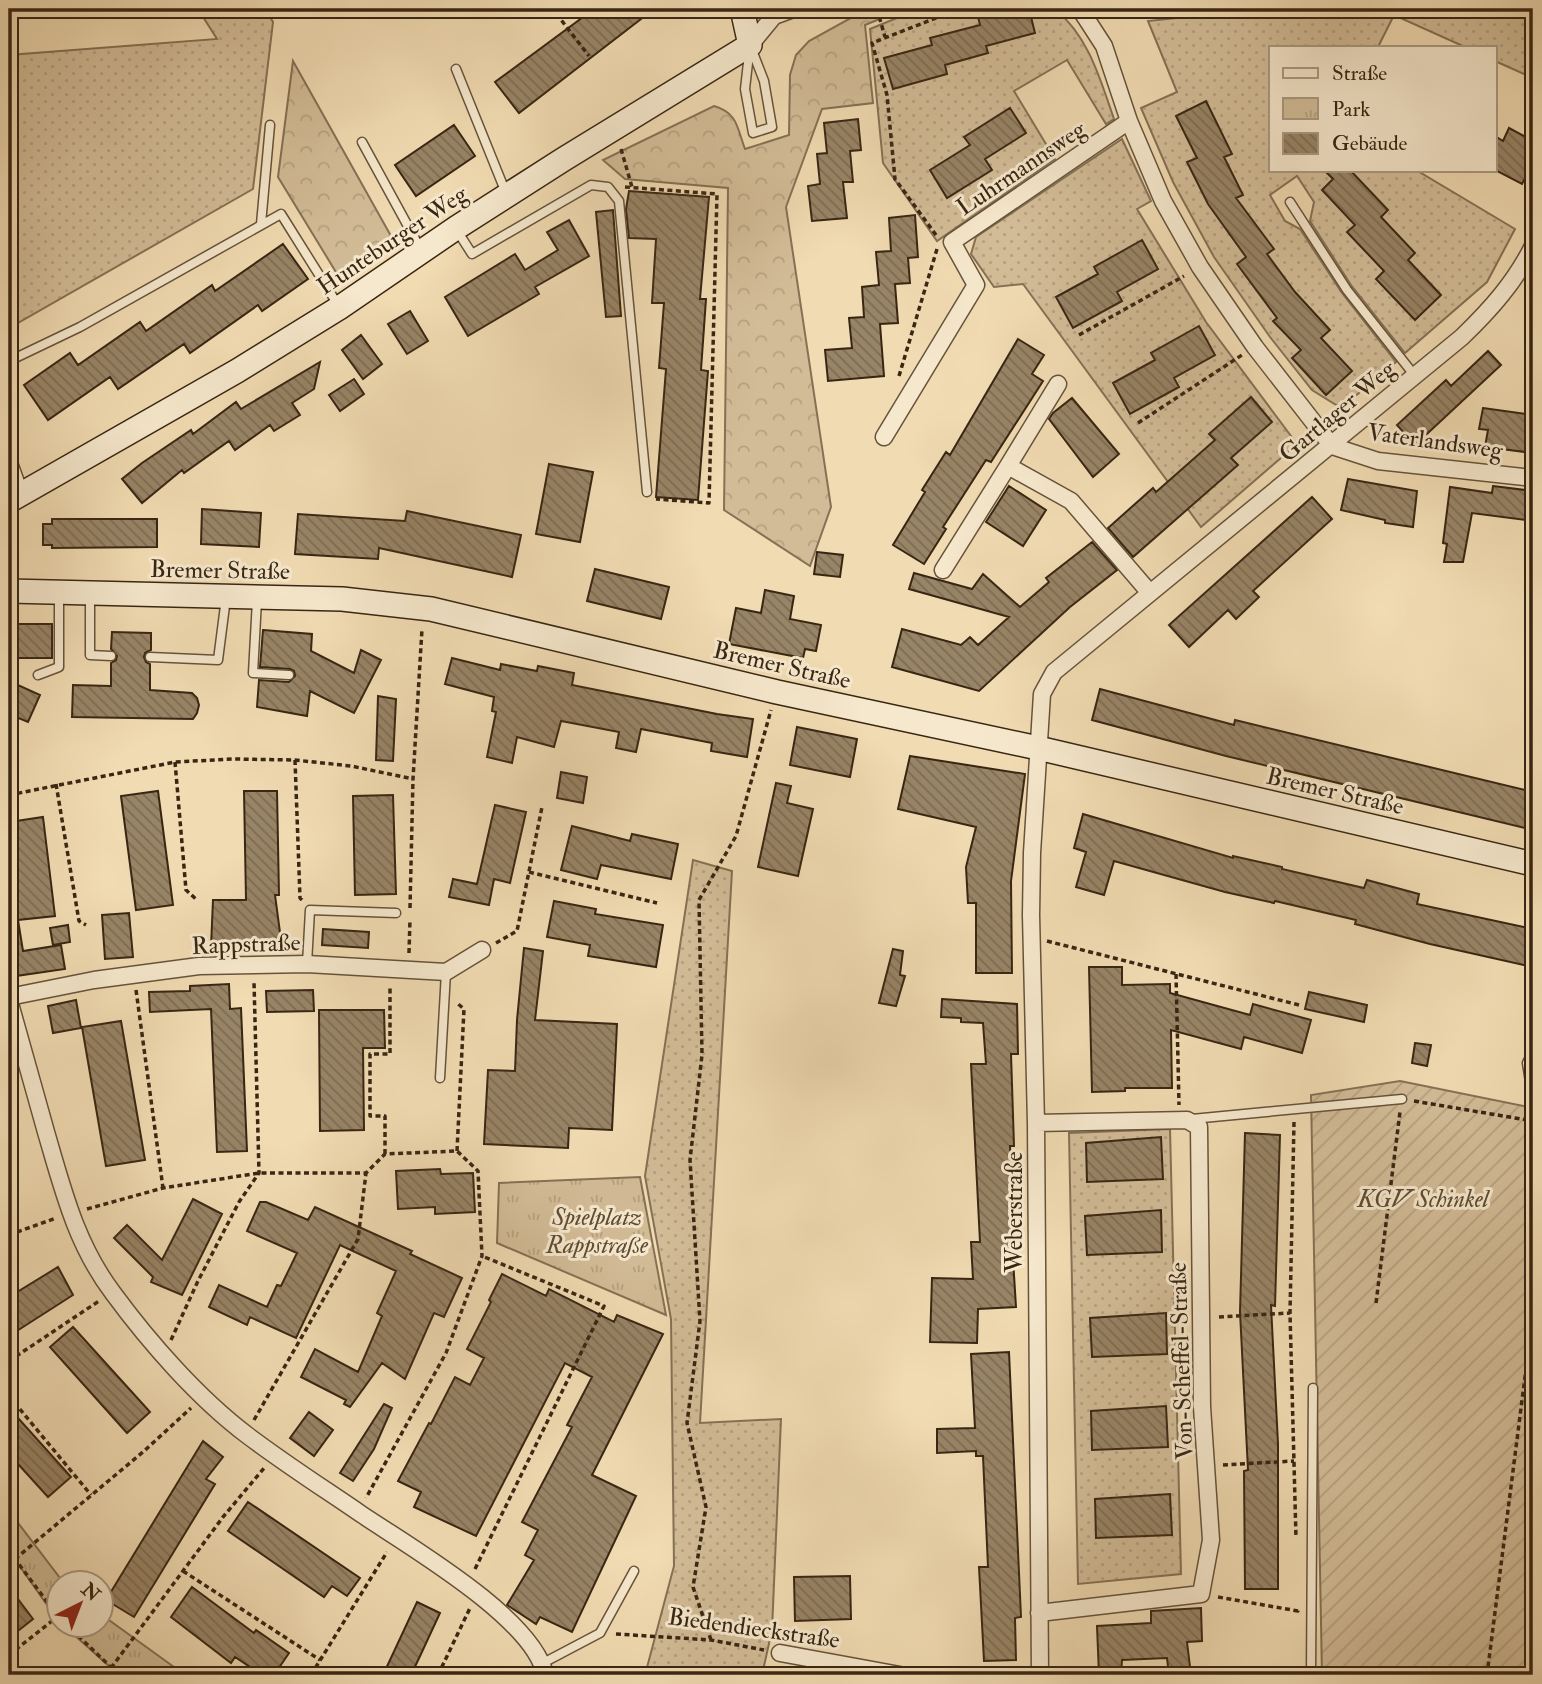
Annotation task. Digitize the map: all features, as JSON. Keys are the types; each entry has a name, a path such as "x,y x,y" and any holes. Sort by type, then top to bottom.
{"main road":[{"path":"742,9 750,45"},
{"name":"Hunteburger Weg","path":"16,497 339,308 456,228 750,45"},
{"name":"Bremer Straße","path":"9,591 342,599 422,607 777,692 1038,748 1533,864"}],"street":[{"name":"Hunteburger Weg","path":"750,45 774,16 793,9"},
{"path":"1080,9 1104,46 1129,121 1163,201 1199,267 1255,347 1332,446"},
{"name":"Luhrmannsweg","path":"884,437 976,285 953,242 1129,121"},
{"name":"Gartlager Weg","path":"1038,748 1042,695 1054,672 1462,337 1496,305 1519,273 1533,246"},
{"path":"943,570 1058,384"},
{"name":"Vaterlandsweg","path":"1332,446 1378,461 1533,478"},
{"path":"1009,466 1071,501 1150,593"},
{"name":"Weberstraße","path":"1038,748 1032,853 1032,937 1037,1123 1040,1675"},
{"path":"446,972 482,950"},
{"name":"Rappstraße","path":"9,998 134,974 199,967 307,964 446,972"},
{"path":"9,998 69,1213 88,1254 113,1292 165,1355 204,1396 246,1434 477,1593 528,1643 544,1669"},
{"path":"1037,1123 1183,1120"},
{"name":"Von-Scheffel-Straße","path":"1183,1120 1199,1127 1202,1407 1211,1540 1201,1594"},
{"path":"1039,1613 1201,1594"},
{"name":"Biedendieckstraße","path":"780,1653 901,1675"}],"lane":[{"path":"750,45 764,80 772,127 753,133 744,89 750,45"},
{"path":"456,69 507,196"},
{"path":"261,224 271,125"},
{"path":"362,142 422,251"},
{"path":"456,228 472,254 591,185 608,187 619,201 647,492"},
{"path":"1290,202 1346,290 1415,376"},
{"path":"9,361 80,327 281,214 339,308"},
{"path":"9,451 16,497"},
{"path":"38,676 59,667 59,592"},
{"path":"90,593 90,655 111,656"},
{"path":"150,657 218,660 226,596"},
{"path":"257,597 253,673 289,675"},
{"path":"307,964 310,910 396,913"},
{"path":"440,1077 446,972"},
{"path":"1533,1051 1527,1063 1533,1101"},
{"path":"1183,1120 1402,1099"},
{"path":"1311,1675 1313,1388"},
{"path":"544,1669 600,1633 634,1571"}],"path":[{"path":"532,9 555,12 589,56"},
{"path":"877,9 885,38"},
{"path":"898,379 939,240 895,179 887,95 872,43 959,9"},
{"path":"1265,11 1305,9"},
{"path":"615,127 632,187"},
{"path":"608,187 717,194 709,503 649,499 647,492"},
{"path":"1079,335 1199,267"},
{"path":"1138,423 1255,347"},
{"path":"408,969 413,779 422,607"},
{"path":"711,1640 693,1587 706,1507 687,1423 699,1321 690,1160 702,1055 699,900 736,836 777,692"},
{"path":"9,795 175,762 233,759 295,760 351,766 413,779"},
{"path":"295,760 300,898 310,910"},
{"path":"175,762 186,890 197,900"},
{"path":"56,784 79,921 86,925"},
{"path":"482,950 517,931 542,807"},
{"path":"529,872 657,903"},
{"path":"1032,937 1298,1005"},
{"path":"165,1355 198,1281 239,1202 259,1173 254,965"},
{"path":"385,1154 385,1116 370,1116 370,1054 390,1054 389,968"},
{"path":"134,974 163,1188"},
{"path":"1176,974 1183,1120"},
{"path":"445,993 464,1009 457,1151"},
{"path":"1376,1303 1402,1099 1533,1121"},
{"path":"1294,1110 1290,1313 1296,1543"},
{"path":"246,1434 358,1239 366,1173 385,1154 457,1151 478,1171 482,1256 446,1353 358,1513"},
{"path":"9,1235 69,1213 163,1188 259,1173 366,1173"},
{"path":"438,1675 477,1593 471,1579 604,1306 482,1256"},
{"path":"9,1361 113,1292"},
{"path":"1201,1318 1290,1313"},
{"path":"1487,1675 1533,1314"},
{"path":"9,1396 91,1495"},
{"path":"15,1559 143,1452 204,1396"},
{"path":"111,1668 275,1454"},
{"path":"1206,1466 1294,1461"},
{"path":"310,1675 396,1537"},
{"path":"9,1551 46,1602"},
{"path":"183,1571 320,1660"},
{"path":"1201,1594 1298,1611 1297,1597"},
{"path":"9,1655 46,1627"},
{"name":"Biedendieckstraße","path":"600,1633 711,1640 780,1653"},
{"path":"80,1638 119,1675"}],"green space":[{"path":"198,9 265,9 273,22 253,189 9,328 9,55 217,39"},
{"path":"867,9 904,9 865,25 873,103 822,109 786,207 831,507 810,566 724,510 728,188 625,179 603,160 714,106 732,117 745,149 789,135 790,75 796,55 809,41"},
{"path":"919,9 1055,9 1077,32 1085,46 1114,119 1106,124 1067,60 1014,91 1055,159 937,241 883,163 870,29"},
{"path":"1204,9 1533,9 1533,78 1496,61 1496,46 1463,46 1394,15 1378,46 1269,46 1269,172 1419,172 1515,229 1487,282 1405,353 1351,285 1310,221 1314,202 1297,176 1270,195 1285,221 1300,229 1342,293 1396,362 1341,408 1312,390 1270,337 1214,257 1173,182 1141,108 1177,92 1148,21 1204,15"},
{"path":"293,61 396,245 342,282 278,177"},
{"path":"1122,139 1151,201 1137,209 1206,322 1297,444 1201,527 1023,284 994,287 971,254 976,237"},
{"path":"693,860 732,871 700,1423 781,1419 772,1630 762,1675 645,1675 674,1566 671,1319 645,1176"},
{"name":"KGV Schinkel","path":"1400,1081 1533,1108 1533,1675 1322,1675 1311,1095"},
{"path":"1170,1129 1181,1574 1078,1584 1069,1133"},
{"name":"Spielplatz Rappstraße","path":"640,1177 666,1315 497,1243 499,1183"},
{"path":"9,1511 52,1568 46,1568 46,1604 9,1551"},
{"path":"116,1625 185,1675 119,1675 78,1638 116,1638"}],"building":[{"path":"594,9 654,9 519,113 495,82"},
{"path":"1007,9 1029,9 1035,33 986,46 988,53 945,65 947,74 893,89 884,58 932,45 930,38 980,25 978,17"},
{"path":"1206,101 1232,154 1224,157 1243,195 1236,198 1274,249 1267,254 1295,292 1330,330 1321,338 1352,371 1326,395 1292,358 1301,350 1273,321 1277,318 1237,264 1246,257 1208,204 1187,162 1197,158 1176,116"},
{"path":"1010,108 1026,133 985,159 992,170 947,198 930,170 970,145 964,137"},
{"path":"858,119 861,150 850,151 853,182 843,182 847,218 812,221 808,186 820,184 817,154 827,153 824,123"},
{"path":"454,125 475,156 416,196 395,165"},
{"path":"1509,128 1533,141 1533,163 1522,184 1496,171 1496,137 1503,141"},
{"path":"1326,172 1352,172 1388,210 1381,217 1415,253 1408,260 1441,295 1415,320 1376,279 1384,271 1347,232 1355,225 1322,190 1333,179"},
{"path":"629,191 709,197 700,299 706,299 701,370 708,371 698,500 656,497 666,369 659,368 664,303 652,303 656,239 629,238 626,209"},
{"path":"613,210 621,316 606,317 596,212"},
{"path":"915,215 918,257 908,258 910,283 895,284 898,323 880,324 884,376 828,381 825,350 852,348 849,318 864,317 862,287 879,285 876,252 891,251 889,218"},
{"path":"569,220 589,256 535,287 539,294 468,336 445,297 515,254 525,270 558,250 547,232"},
{"path":"1142,240 1158,269 1117,292 1122,301 1073,328 1056,297 1098,274 1094,267"},
{"path":"283,244 308,279 262,311 258,305 190,353 184,344 118,389 110,377 48,420 24,385 70,353 78,365 140,322 146,331 212,285 215,291"},
{"path":"410,311 428,341 407,354 388,324"},
{"path":"1199,326 1215,355 1174,378 1179,387 1130,414 1113,383 1155,360 1151,353"},
{"path":"361,335 382,364 363,379 342,350"},
{"path":"1018,339 1044,355 1032,374 1043,381 991,462 986,460 943,527 946,529 924,564 893,545 925,492 922,490 946,452 950,455"},
{"path":"1488,351 1501,365 1415,445 1397,425 1446,380 1451,386"},
{"path":"320,362 314,389 292,403 300,415 274,431 270,425 235,450 229,441 184,473 182,470 142,503 122,479 191,430 193,434 236,402 241,409"},
{"path":"354,379 364,394 340,411 329,395"},
{"path":"1251,397 1272,422 1231,458 1238,465 1133,557 1108,528 1153,488 1156,492 1215,440 1209,434"},
{"path":"1072,398 1119,454 1093,477 1049,419"},
{"path":"1483,408 1533,415 1533,453 1485,447 1488,430 1479,429"},
{"path":"549,464 593,472 580,542 536,534"},
{"path":"1348,479 1417,491 1413,527 1385,523 1385,520 1341,510"},
{"path":"1009,486 1046,510 1023,546 986,522"},
{"path":"1493,486 1533,491 1533,521 1472,513 1463,562 1444,562 1447,544 1443,543 1450,487 1492,493"},
{"path":"1312,497 1332,519 1253,591 1259,597 1236,619 1228,610 1189,647 1169,625"},
{"path":"202,509 261,513 259,547 201,544"},
{"path":"407,511 521,535 512,577 379,548 378,559 295,554 298,514 405,521"},
{"path":"52,519 157,519 157,547 52,548 52,545 43,545 43,524 52,524"},
{"path":"1092,542 1117,570 1070,607 979,691 892,667 902,629 961,645 970,637 978,645 1009,617 909,589 914,573 972,589 983,574 1020,607 1049,582 1046,578"},
{"path":"817,552 843,555 840,577 814,574"},
{"path":"595,569 669,587 661,619 587,601"},
{"path":"765,590 794,596 790,619 821,625 816,651 805,649 803,658 729,644 736,608 761,613"},
{"path":"12,624 52,624 52,658 18,658 18,650 12,650"},
{"path":"263,630 312,634 311,651 354,673 361,650 381,660 354,713 310,691 307,716 257,707 259,680 289,682 295,676 290,669 260,667"},
{"path":"112,632 151,633 151,650 145,653 144,657 150,664 150,690 192,693 199,705 193,719 72,717 73,685 111,686 111,663 117,656 111,649"},
{"path":"452,658 500,670 501,664 537,671 538,666 574,673 572,685 753,719 747,757 711,751 712,743 641,729 636,752 616,748 619,732 561,721 554,747 517,737 512,763 487,757 496,712 492,711 494,697 445,684"},
{"path":"9,685 18,689 18,685 40,695 28,722 9,714"},
{"path":"1100,689 1234,725 1235,720 1533,792 1533,830 1226,756 1092,720"},
{"path":"378,696 396,699 393,761 376,760"},
{"path":"797,727 857,739 850,777 790,765"},
{"path":"910,756 1025,774 1011,881 1012,973 976,973 976,903 968,903 966,867 976,827 898,809"},
{"path":"561,772 587,777 583,803 557,798"},
{"path":"776,783 791,786 787,803 813,809 798,876 758,867"},
{"path":"158,791 173,905 136,910 121,796"},
{"path":"244,791 277,791 279,895 275,895 281,940 240,947 211,947 213,900 246,900"},
{"path":"393,795 396,894 355,895 353,796"},
{"path":"495,805 526,812 510,883 494,879 489,905 449,897 453,879 477,884"},
{"path":"1083,814 1233,858 1282,867 1364,888 1367,880 1419,894 1417,904 1533,929 1533,967 1430,944 1355,924 1356,920 1225,892 1114,861 1104,895 1076,887 1086,852 1074,848"},
{"path":"43,817 55,916 18,920 23,951 61,945 65,969 9,977 9,917 16,917 9,856 9,822"},
{"path":"572,826 630,841 632,834 678,844 671,879 601,865 597,879 561,870"},
{"path":"554,901 596,909 595,914 663,925 656,967 588,956 590,945 547,937"},
{"path":"129,913 133,957 105,959 102,915"},
{"path":"68,925 70,942 53,945 50,928"},
{"path":"323,929 369,932 368,948 322,945"},
{"path":"524,948 543,951 535,1020 617,1024 612,1130 569,1128 568,1148 484,1144 488,1070 515,1071"},
{"path":"893,949 903,951 900,975 905,976 896,1006 879,1003"},
{"path":"1089,967 1122,967 1122,985 1170,984 1170,993 1250,1015 1253,1004 1311,1020 1302,1053 1244,1037 1241,1049 1171,1030 1172,1088 1125,1088 1125,1091 1092,1092"},
{"path":"229,984 230,1009 241,1008 247,1151 217,1152 211,1009 150,1012 149,992 190,991 190,986"},
{"path":"313,990 314,1011 267,1012 266,991"},
{"path":"1309,992 1367,1005 1364,1022 1305,1009"},
{"path":"942,999 1017,1004 1018,1054 1011,1054 1014,1146 1010,1146 1016,1307 978,1309 977,1343 930,1342 932,1278 973,1279 971,1242 980,1242 971,1064 986,1064 983,1023 961,1022 961,1018 941,1017"},
{"path":"76,1000 81,1028 53,1033 48,1006"},
{"path":"319,1010 384,1010 385,1048 363,1048 364,1130 320,1131"},
{"path":"121,1021 145,1160 106,1166 82,1027"},
{"path":"1415,1043 1431,1045 1427,1066 1412,1063"},
{"path":"1245,1133 1280,1135 1275,1306 1271,1305 1278,1444 1278,1589 1245,1589 1244,1471 1248,1470 1240,1312"},
{"path":"1161,1137 1163,1179 1087,1182 1086,1143"},
{"path":"440,1169 441,1174 473,1173 475,1212 435,1214 435,1207 398,1209 396,1171"},
{"path":"193,1199 222,1214 182,1295 151,1282 153,1277 114,1238 127,1225 162,1260"},
{"path":"260,1202 266,1202 308,1220 315,1207 412,1251 410,1254 462,1278 444,1317 434,1313 405,1379 382,1363 350,1407 344,1404 346,1400 301,1377 315,1349 358,1372 382,1316 377,1313 396,1271 340,1245 296,1338 250,1317 247,1325 209,1307 219,1285 267,1307 277,1285 281,1286 297,1253 247,1231"},
{"path":"1161,1210 1162,1252 1087,1255 1085,1216"},
{"path":"58,1267 73,1295 9,1336 9,1297"},
{"path":"502,1274 546,1296 549,1289 614,1322 617,1315 663,1334 592,1475 636,1496 572,1632 540,1617 536,1624 507,1605 534,1560 525,1555 538,1530 522,1522 572,1427 567,1425 592,1377 565,1363 476,1536 414,1507 421,1492 398,1481 455,1377 470,1385 484,1358 467,1349"},
{"path":"1166,1313 1167,1354 1092,1357 1090,1318"},
{"path":"73,1327 150,1412 127,1433 50,1347"},
{"path":"1009,1352 1021,1617 1015,1618 1016,1660 984,1661 979,1567 988,1567 983,1456 976,1456 976,1451 937,1453 937,1429 975,1428 971,1354"},
{"path":"384,1404 392,1408 374,1449 353,1481 340,1473"},
{"path":"1166,1406 1168,1447 1092,1450 1091,1411"},
{"path":"9,1408 71,1477 48,1497 9,1454"},
{"path":"309,1412 333,1430 314,1456 290,1438"},
{"path":"203,1441 223,1457 206,1479 215,1484 134,1617 116,1606 116,1584"},
{"path":"1170,1494 1172,1535 1096,1538 1095,1499"},
{"path":"248,1502 360,1578 347,1596 332,1586 324,1597 228,1531"},
{"path":"850,1576 851,1619 795,1621 794,1577"},
{"path":"9,1587 33,1619 9,1638"},
{"path":"192,1587 254,1633 256,1630 289,1653 274,1675 262,1675 235,1657 231,1663 171,1617"},
{"path":"417,1602 440,1613 421,1654 411,1675 383,1675"},
{"path":"1201,1608 1202,1641 1187,1642 1191,1675 1169,1675 1167,1658 1122,1660 1121,1675 1099,1675 1097,1626 1151,1623 1151,1611"}]}
